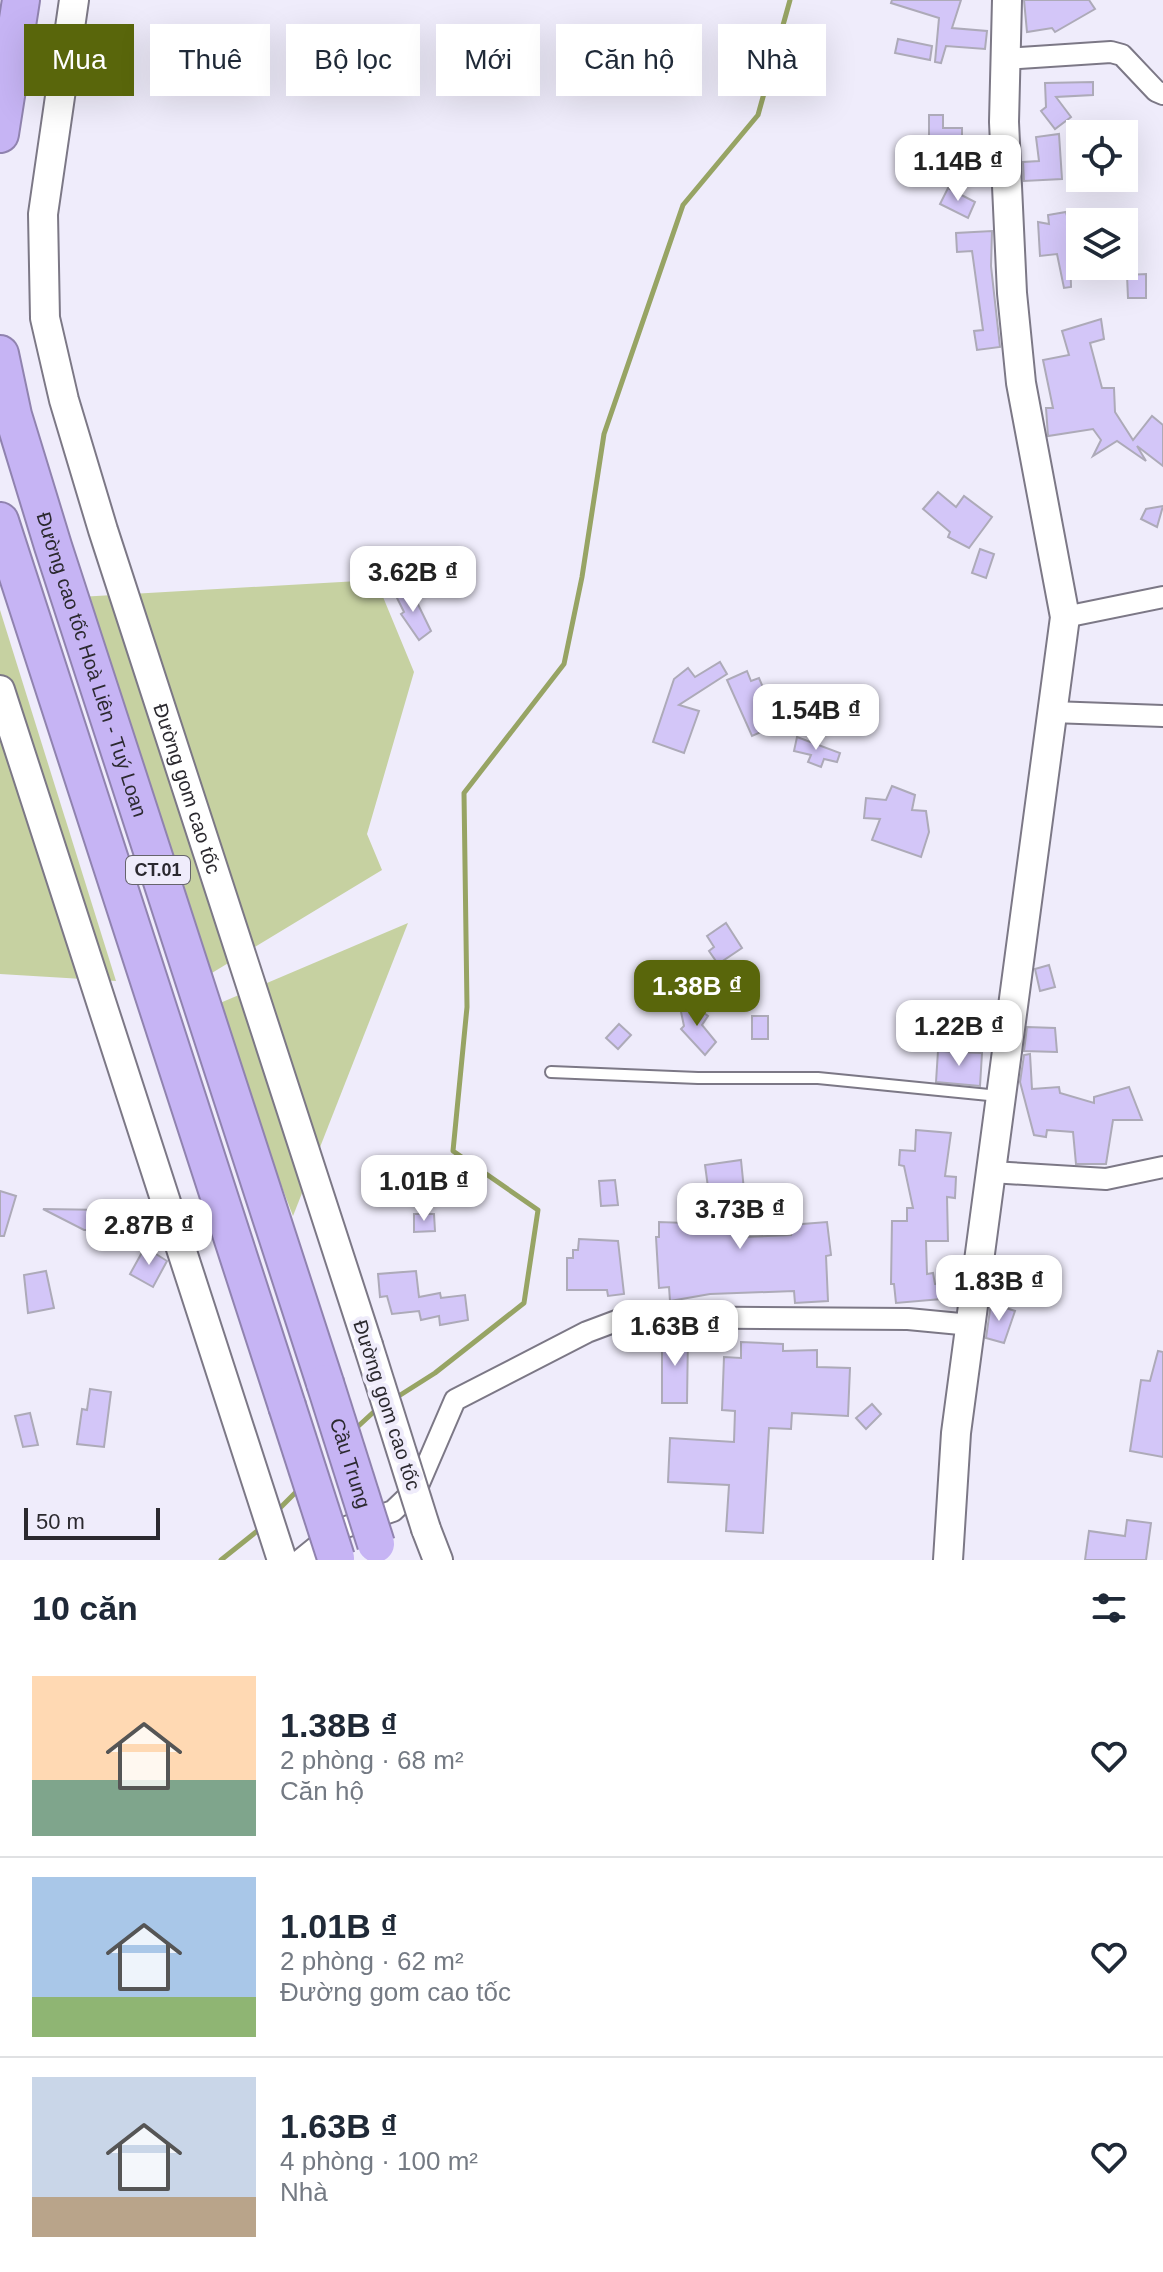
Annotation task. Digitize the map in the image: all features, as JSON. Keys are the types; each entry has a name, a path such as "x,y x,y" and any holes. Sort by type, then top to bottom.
{"highway":[{"path":"0,134 21,0"},
{"name":"Đường cao tốc Hoà Liên - Tuý Loan","path":"0,354 13,415 53,546 325,1383"},
{"name":"CT.01","path":"0,521 336,1559"},
{"name":"Cầu Trung","path":"325,1383 379,1552"}],"main road":[{"name":"Đường gom cao tốc","path":"74,0 43,214 45,318 64,400 103,530 438,1560"},
{"path":"948,1560 956,1433 1065,617 1021,383 1011,278 1005,59 1007,0"},
{"path":"0,690 282,1560"}],"street":[{"path":"1005,59 1111,52 1122,55 1163,94"},
{"path":"1065,617 1163,597"},
{"path":"1052,712 1163,716"},
{"path":"991,1172 1106,1179 1163,1167"},
{"path":"300,1560 337,1530 393,1511 417,1488 455,1400 587,1332 627,1317 908,1319 971,1325"}],"lane":[{"path":"551,1072 698,1078 818,1078 1001,1096"}],"green space":[{"path":"376,580 414,672 367,834 382,870 197,982 79,597"},
{"path":"0,610 116,981 0,974"},
{"path":"408,923 293,1216 213,1006"}],"building":[{"path":"892,0 961,0 952,28 987,31 985,49 946,46 941,63 935,62 939,18 891,3"},
{"path":"1024,0 1089,0 1095,9 1055,32 1052,28 1027,32"},
{"path":"898,39 932,46 930,60 895,53"},
{"path":"1093,82 1093,95 1056,97 1071,117 1055,129 1041,111 1046,107 1045,83"},
{"path":"929,115 943,115 943,128 962,128 962,142 986,141 987,176 918,179 916,145 929,144"},
{"path":"1059,134 1062,179 1024,181 1023,162 1039,161 1036,137"},
{"path":"948,188 975,202 968,218 940,204"},
{"path":"1066,212 1066,280 1071,280 1071,287 1064,288 1057,254 1040,256 1038,222 1049,224 1048,215"},
{"path":"992,231 991,266 1000,347 977,350 974,331 983,330 972,251 957,252 956,233"},
{"path":"1138,274 1146,274 1146,298 1128,298 1127,280 1138,280"},
{"path":"1101,319 1104,339 1090,343 1102,388 1114,388 1115,412 1133,440 1152,416 1163,425 1163,466 1137,446 1146,461 1117,441 1093,456 1101,440 1093,429 1048,436 1046,408 1053,408 1043,360 1069,355 1062,331"},
{"path":"938,492 956,507 964,496 992,517 969,548 948,537 950,532 923,509"},
{"path":"1163,506 1157,527 1141,519 1146,509"},
{"path":"980,549 994,554 986,578 972,573"},
{"path":"410,588 431,631 419,640 401,614 404,612 396,596"},
{"path":"720,662 727,674 679,705 699,711 684,753 653,742 674,679 688,668 695,677"},
{"path":"747,671 751,681 759,678 773,711 786,705 792,718 752,736 727,680"},
{"path":"797,737 840,753 837,762 824,759 821,767 808,762 811,755 794,751"},
{"path":"892,786 915,795 912,810 926,811 929,832 921,857 872,840 880,819 864,818 866,798 886,800"},
{"path":"726,923 742,948 718,964 709,951 714,947 707,936"},
{"path":"1049,965 1055,987 1040,991 1035,969"},
{"path":"692,1004 708,1016 702,1025 716,1042 705,1055 681,1029 684,1026 680,1007"},
{"path":"752,1016 768,1016 768,1039 752,1039"},
{"path":"619,1024 631,1035 618,1049 606,1038"},
{"path":"1027,1027 1055,1028 1057,1052 1024,1051"},
{"path":"938,1051 982,1053 980,1086 936,1082"},
{"path":"1030,1054 1032,1089 1059,1087 1060,1093 1094,1103 1094,1097 1129,1087 1142,1120 1113,1120 1106,1164 1076,1164 1073,1132 1047,1130 1046,1137 1034,1135 1020,1082 1024,1055"},
{"path":"916,1130 951,1133 945,1176 956,1177 955,1198 947,1197 948,1241 926,1241 927,1274 933,1273 935,1284 954,1284 953,1298 896,1303 894,1284 891,1284 892,1221 907,1221 907,1208 913,1208 904,1166 899,1165 900,1150 915,1151"},
{"path":"741,1160 745,1200 728,1202 731,1230 742,1228 743,1237 791,1235 790,1225 827,1222 831,1255 826,1256 828,1301 795,1303 794,1291 710,1294 670,1301 669,1287 659,1288 656,1237 659,1237 659,1222 713,1224 705,1165"},
{"path":"615,1180 618,1205 601,1206 599,1181"},
{"path":"0,1191 16,1196 4,1236 0,1236"},
{"path":"43,1209 106,1210 146,1215 142,1241 102,1236 103,1230 84,1230"},
{"path":"414,1214 434,1214 435,1231 414,1232"},
{"path":"579,1239 618,1241 624,1294 608,1296 607,1290 567,1290 567,1258 573,1258 573,1250 578,1250"},
{"path":"145,1247 167,1261 153,1287 130,1274"},
{"path":"46,1271 54,1308 28,1313 24,1275"},
{"path":"416,1271 419,1297 440,1293 441,1298 465,1295 468,1320 440,1325 439,1316 421,1320 419,1311 392,1314 387,1296 380,1297 378,1274"},
{"path":"991,1303 1015,1311 1004,1343 986,1338"},
{"path":"662,1334 688,1334 687,1403 662,1403"},
{"path":"741,1342 783,1344 783,1351 817,1350 817,1367 850,1368 848,1416 792,1413 791,1429 769,1428 763,1533 726,1531 729,1485 668,1482 670,1438 734,1442 735,1411 722,1410 724,1357 741,1358"},
{"path":"1158,1351 1163,1352 1163,1457 1130,1451 1141,1380 1150,1381"},
{"path":"90,1389 111,1392 104,1447 77,1444 82,1409 87,1410"},
{"path":"872,1404 881,1414 866,1429 856,1418"},
{"path":"30,1413 38,1445 23,1447 15,1416"},
{"path":"1127,1520 1151,1523 1146,1560 1085,1560 1089,1531 1125,1536"}],"waterway":[{"path":"394,1399 435,1373 524,1303 538,1210 453,1151 467,1007 464,793 564,664 582,577 604,434 683,205 758,115 790,0"},
{"path":"353,1431 378,1408"},
{"path":"276,1512 300,1488"},
{"path":"221,1560 261,1528"}]}
